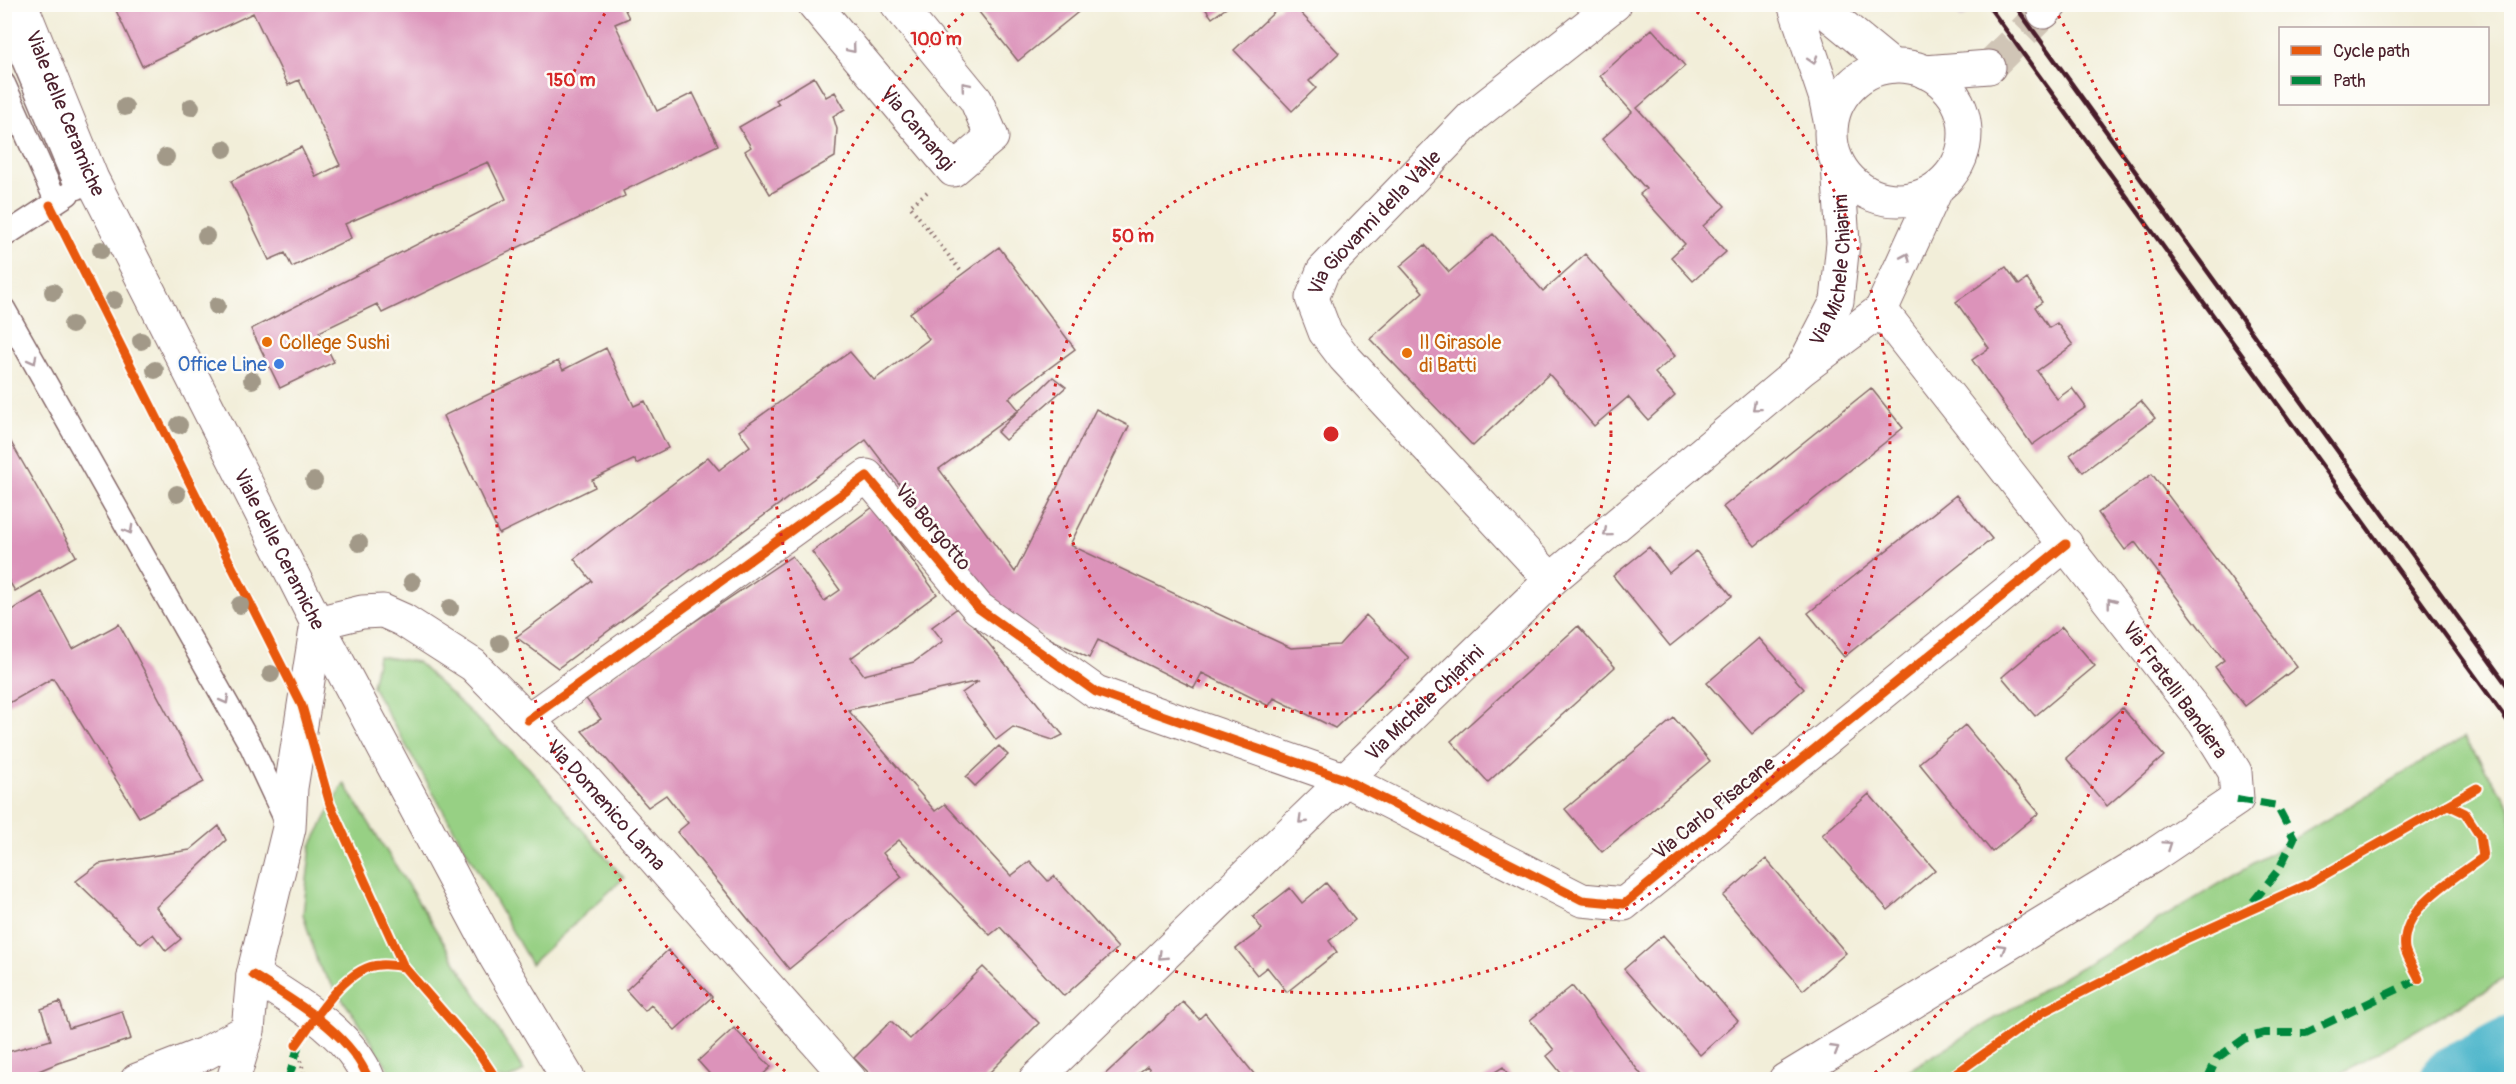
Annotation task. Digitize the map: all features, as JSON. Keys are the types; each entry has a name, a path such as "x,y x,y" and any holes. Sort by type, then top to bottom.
{"street":[{"name":"Viale delle Ceramiche","path":"21,4 84,183 495,956 569,1080"},
{"name":"Via Camangi","path":"814,4 953,170 992,137 976,100 897,4"},
{"name":"Via Giovanni della Valle","path":"1551,580 1344,357 1325,332 1312,298 1323,271 1473,116 1615,4"},
{"path":"1794,4 1825,96 1831,125 1831,145 1838,164 1852,183 1871,195 1894,200 1917,198 1937,188 1952,173 1961,154 1965,134 1961,113 1953,96 1941,82 1925,72 1909,67 1892,66 1870,72 1851,84 1838,103 1831,125"},
{"path":"1820,4 1831,16 1892,66"},
{"path":"1925,72 1989,68 1961,113"},
{"name":"Via Michele Chiarini","path":"1802,369 1837,301 1843,243 1838,164"},
{"name":"Via Michele Chiarini","path":"1035,1080 1551,580 1802,369 1881,310 1937,188"},
{"name":"Via Fratelli Bandiera","path":"1785,1080 2151,857 2237,799 2235,772 2204,722 1881,310"},
{"name":"Via Borgotto","path":"528,720 867,476 978,608 1096,692 1344,779"},
{"name":"Via Carlo Pisacane","path":"1344,779 1582,900 1624,904 2066,544"},
{"name":"Via Domenico Lama","path":"317,623 362,612 383,612 403,620 473,665 571,764 850,1080"},
{"path":"233,1080 248,1030 253,975 289,828 293,776 317,623"},
{"path":"253,975 317,1016 363,1063 369,1080"},
{"path":"137,1080 206,1053 248,1030"}],"lane":[{"path":"4,15 84,183 4,236"},
{"path":"4,84 56,201"},
{"path":"4,309 251,746 289,828"}],"path":[{"path":"953,170 910,206 963,274"},
{"path":"296,1045 306,1080"}],"shaded area":[{"path":"1951,5 1982,5 1961,19"}],"green space":[{"path":"378,656 417,662 529,768 624,878 531,964 372,686"},
{"path":"2464,737 2511,808 2511,975 2332,1079 1894,1079"},
{"path":"344,783 524,1071 509,1079 395,1079 318,965 303,914 311,846"}],"building":[{"path":"113,4 622,4 629,18 615,24 657,111 693,93 718,145 623,191 625,196 382,313 377,304 319,332 334,362 280,388 251,329 506,199 488,162 345,224 351,238 292,267 285,253 269,260 231,181 301,147 316,177 340,165 299,80 288,85 253,13 142,66"},
{"path":"988,4 1088,4 1018,61 979,12"},
{"path":"1202,4 1232,4 1212,18"},
{"path":"1283,4 1292,4 1339,53 1309,81 1316,88 1292,111 1234,50"},
{"path":"1652,29 1685,66 1637,108 1725,206 1703,226 1726,252 1693,281 1671,257 1685,244 1640,194 1646,189 1602,139 1632,112 1600,76"},
{"path":"814,77 826,97 835,92 845,109 833,116 837,129 835,157 770,194 745,151 751,147 739,127 779,104 776,100"},
{"path":"4,117 13,137 4,140"},
{"path":"1493,234 1543,291 1585,254 1675,356 1655,373 1675,396 1648,420 1628,397 1594,426 1549,374 1473,446 1370,339 1423,292 1400,266 1425,245 1449,272"},
{"path":"999,247 1075,349 1009,398 1019,410 939,469 1015,572 1096,409 1129,426 1070,545 1291,648 1339,645 1366,615 1409,658 1335,728 1274,698 1269,706 1202,673 1194,688 1098,640 1089,658 996,612 866,440 558,668 516,637 592,581 574,559 708,457 719,470 750,446 739,431 850,352 874,380 929,339 910,313"},
{"path":"2006,267 2019,285 2027,279 2042,302 2035,307 2049,328 2057,323 2073,345 2037,371 2057,399 2072,388 2086,407 2032,445 1972,360 1989,348 1956,302"},
{"path":"606,348 634,406 645,401 668,448 636,464 635,459 592,480 595,487 499,534 443,416 558,361 563,370"},
{"path":"1053,377 1066,387 1005,440 997,432"},
{"path":"1871,388 1903,428 1755,546 1723,507"},
{"path":"2141,401 2155,418 2083,472 2070,455"},
{"path":"4,430 76,556 15,591 4,573"},
{"path":"2152,474 2297,667 2245,706 2215,667 2224,660 2135,542 2125,550 2098,513"},
{"path":"1956,495 1992,539 1844,657 1808,613"},
{"path":"873,507 937,594 851,658 864,675 914,662 943,641 932,627 959,607 1063,735 1053,740 1013,727 996,740 962,693 979,681 848,710 935,811 945,804 1011,876 1030,861 1048,881 1054,876 1118,948 1064,996 1000,927 990,935 899,840 883,853 902,877 789,969 677,832 688,823 666,795 648,807 582,731 601,719 584,696 792,556 824,601 840,590 812,552"},
{"path":"1649,547 1669,573 1696,551 1732,596 1670,646 1613,576"},
{"path":"42,592 73,649 119,624 204,782 139,817 53,678 4,706 4,615"},
{"path":"1578,626 1615,667 1488,782 1451,741"},
{"path":"2062,627 2095,666 2035,716 2002,677"},
{"path":"1759,638 1804,689 1752,734 1707,683"},
{"path":"2122,708 2164,756 2107,806 2066,758"},
{"path":"1674,718 1710,761 1602,852 1565,809"},
{"path":"1965,725 2039,813 1992,852 1919,763"},
{"path":"999,746 1008,755 975,786 966,777"},
{"path":"1869,794 1935,870 1888,910 1822,835"},
{"path":"219,826 226,840 156,907 181,939 166,951 153,934 141,944 76,881 99,864 190,850"},
{"path":"1766,859 1846,953 1803,990 1723,896"},
{"path":"1326,883 1355,920 1329,941 1337,952 1287,992 1267,967 1257,975 1236,949 1262,929 1253,917 1290,888 1302,903"},
{"path":"1663,935 1738,1021 1700,1055 1624,969"},
{"path":"668,950 712,997 675,1030 651,1005 645,1011 626,990"},
{"path":"983,967 1039,1023 982,1080 876,1080 854,1058 891,1021 910,1039"},
{"path":"1572,986 1644,1078 1642,1080 1575,1080 1570,1073 1565,1078 1547,1056 1554,1050 1530,1020"},
{"path":"60,1002 69,1028 122,1011 131,1039 58,1063 17,1080 4,1080 4,1053 51,1040 41,1009"},
{"path":"1183,1002 1199,1019 1205,1013 1259,1080 1159,1080 1147,1066 1130,1080 1099,1080"},
{"path":"734,1028 771,1067 757,1080 715,1080 698,1061"},
{"path":"1503,1067 1512,1080 1482,1080"}],"waterway":[{"path":"2454,1080 2512,1050"}],"tunnel":[{"path":"1989,67 2044,12"}],"railway":[{"path":"1987,4 2512,727"},
{"path":"2014,4 2512,692"}],"marked path":[{"path":"2237,799 2277,806 2294,838 2279,869 2249,907"},
{"path":"2207,1080 2217,1058 2244,1039 2264,1033 2306,1033 2419,979 2416,974"},
{"path":"288,1080 300,1041"}],"cycle path":[{"path":"50,205 302,706 330,804 404,967 479,1053 497,1080"},
{"path":"528,720 867,476 978,608 1096,692 1344,779 1582,900 1624,904 2066,544"},
{"path":"1947,1080 2043,1012 2186,939 2310,883 2477,788"},
{"path":"2419,979 2405,949 2406,934 2411,920 2432,895 2483,857 2480,836 2465,813 2448,805"},
{"path":"296,1045 332,996 355,974 380,965 404,967"},
{"path":"253,975 303,1007 335,1033 349,1047 369,1080"}],"place":[{"name":"College Sushi","path":"267,342"},
{"name":"Il Girasole di Batti","path":"1407,353"},
{"name":"Office Line","path":"279,364"}]}
